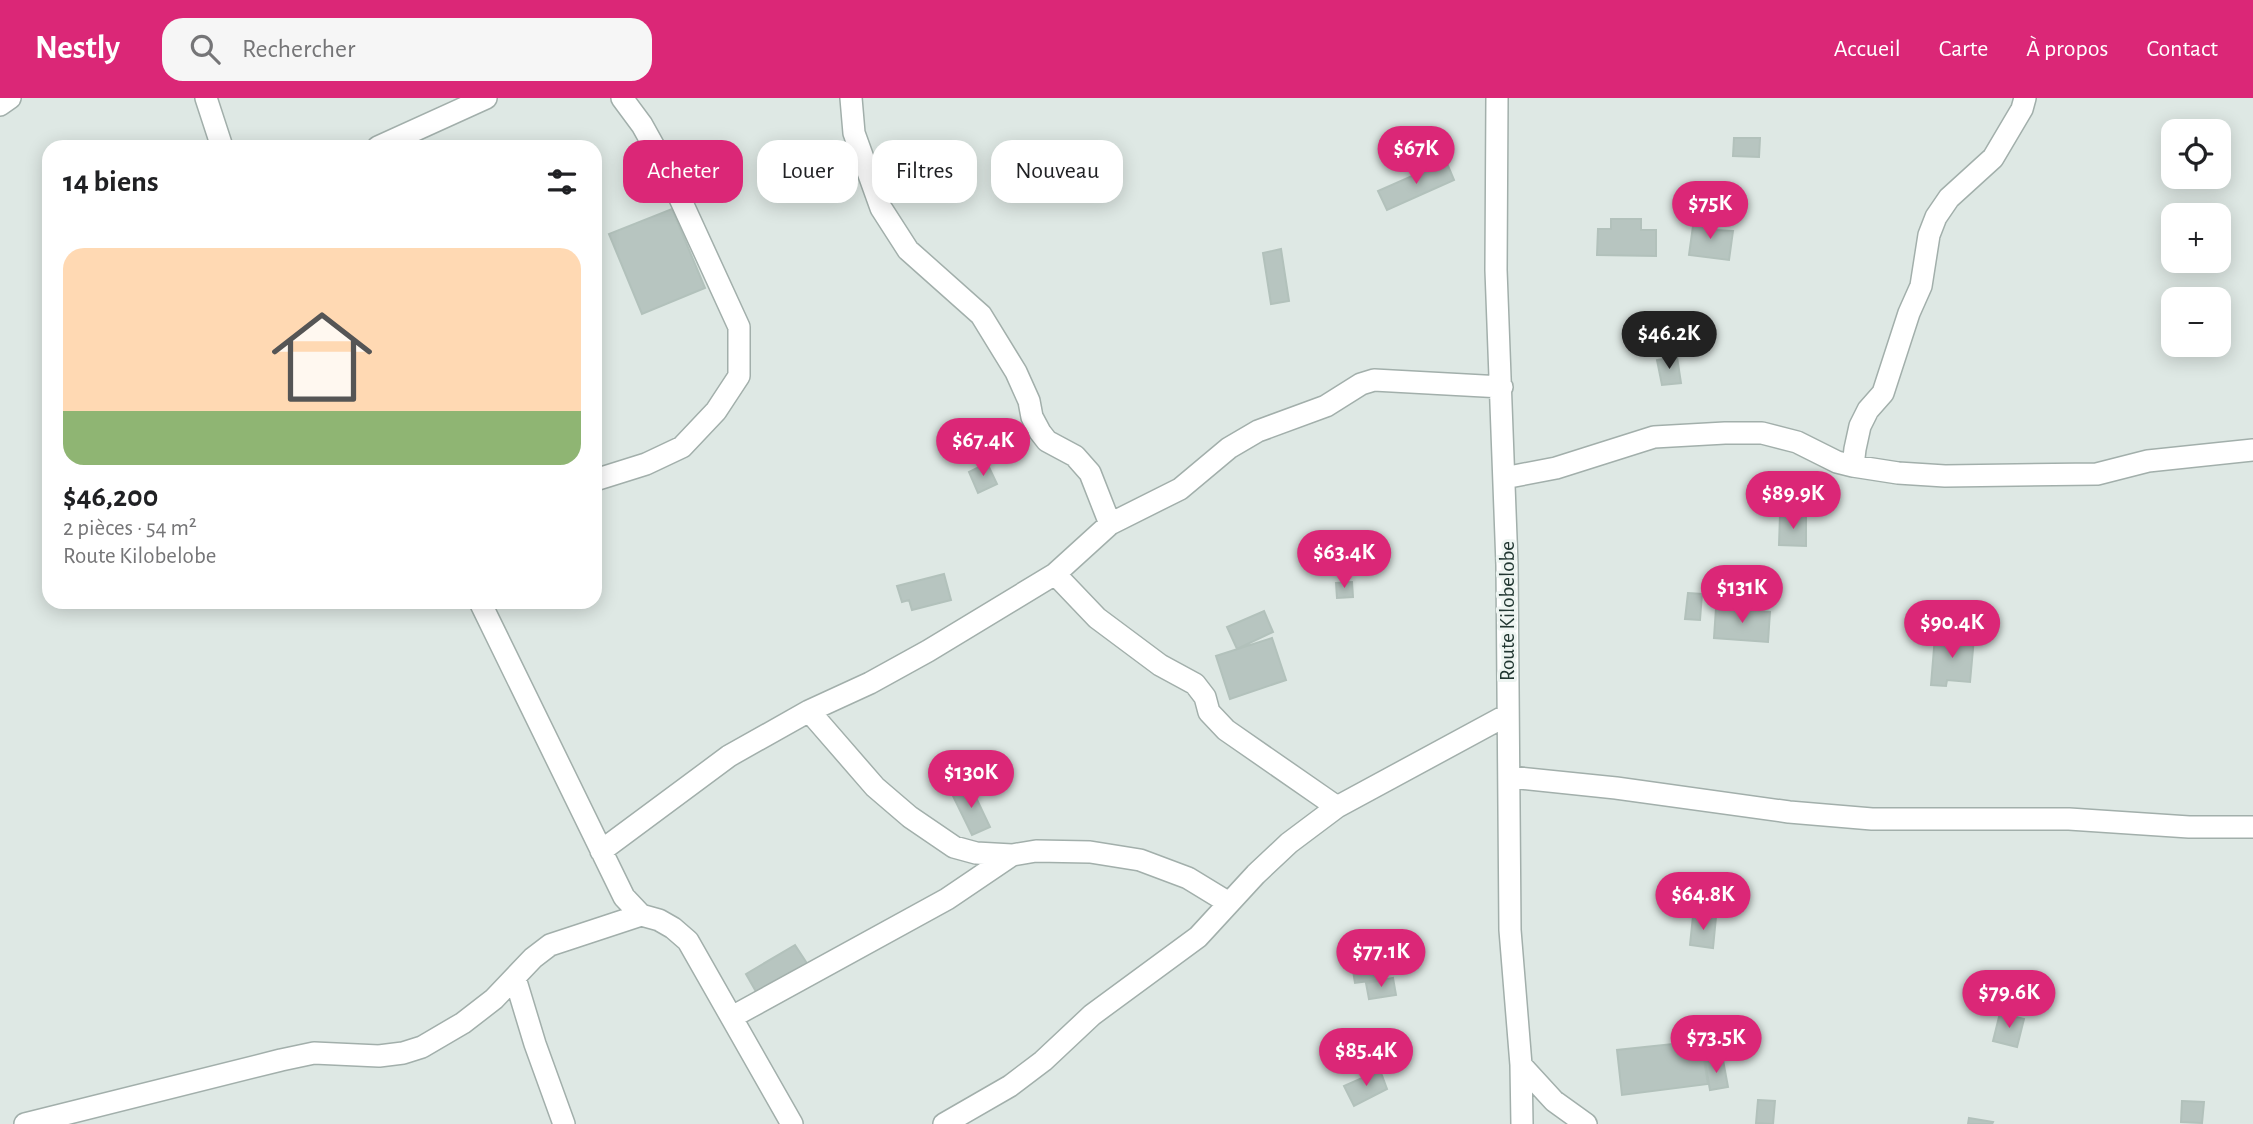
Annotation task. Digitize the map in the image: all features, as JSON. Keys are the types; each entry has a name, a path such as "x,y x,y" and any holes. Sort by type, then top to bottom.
{"street":[{"path":"0,105 10,98"},
{"path":"206,98 220,140"},
{"path":"393,140 486,98"},
{"path":"602,478 646,464 682,447 716,411 739,376 739,327 667,170 642,125 622,98"},
{"path":"851,98 854,133 881,208 908,250 981,315 1016,372 1030,401 1032,417 1040,432 1047,442 1074,456 1090,473 1110,524"},
{"name":"Route Kilobelobe","path":"1497,98 1496,270 1507,565 1510,930 1521,1065 1522,1124"},
{"path":"1853,466 1860,426 1868,410 1883,393 1909,313 1921,286 1929,235 1936,217 1949,198 1993,158 2022,109 2025,98"},
{"path":"601,851 729,756 809,711 870,683 1055,574 1110,524 1181,489 1229,448 1258,431 1326,406 1361,384 1374,380 1502,387"},
{"path":"1504,478 1556,468 1654,437 1725,433 1762,433 1797,442 1837,462 1853,466 1945,476 2097,474 2148,461 2253,450"},
{"path":"1055,574 1097,618 1160,665 1195,684 1205,697 1209,712 1226,730 1337,807"},
{"path":"483,609 624,897 641,915 659,920 688,941 792,1124"},
{"path":"809,711 839,743 860,771 910,817 954,847 976,853 1012,855 1036,851 1090,852 1140,860 1188,878 1229,903"},
{"path":"944,1124 1010,1086 1043,1061 1092,1015 1198,937 1289,843 1337,807 1507,715"},
{"path":"1510,777 1616,788 1789,812 1872,819 2055,819 2189,827 2253,827"},
{"path":"732,1017 947,900 1012,855"},
{"path":"25,1124 281,1059 314,1053 379,1056 422,1047 463,1023 494,999 550,945 641,915"},
{"path":"515,978 564,1124"},
{"path":"1521,1065 1554,1101 1586,1124"}],"building":[{"path":"1734,138 1760,138 1759,157 1733,156"},
{"path":"1446,161 1454,180 1387,210 1378,191"},
{"path":"672,209 705,288 642,314 609,234"},
{"path":"1611,219 1641,219 1641,230 1656,230 1656,256 1597,255 1598,229 1611,229"},
{"path":"1694,219 1716,222 1715,230 1733,231 1729,260 1689,255"},
{"path":"1281,249 1289,301 1271,304 1263,253"},
{"path":"1677,357 1681,383 1662,385 1657,360"},
{"path":"987,463 997,484 978,493 969,472"},
{"path":"1766,479 1783,484 1779,498 1762,493"},
{"path":"1780,515 1806,516 1806,546 1779,545"},
{"path":"944,574 951,600 912,610 909,600 902,602 897,586"},
{"path":"1352,582 1353,597 1337,598 1336,583"},
{"path":"1688,593 1702,594 1700,620 1685,619"},
{"path":"1716,608 1770,612 1768,642 1714,638"},
{"path":"1264,611 1273,632 1237,649 1227,627"},
{"path":"1935,636 1974,638 1970,682 1947,680 1946,686 1931,685"},
{"path":"1272,638 1286,680 1230,699 1216,656"},
{"path":"970,785 990,827 972,835 952,794"},
{"path":"1693,916 1716,917 1713,948 1690,945"},
{"path":"795,945 808,965 758,995 746,974"},
{"path":"1384,962 1386,979 1355,983 1352,965"},
{"path":"1393,978 1396,995 1369,999 1366,983"},
{"path":"2000,1013 2024,1019 2017,1047 1993,1041"},
{"path":"1701,1041 1708,1084 1622,1095 1617,1050"},
{"path":"1723,1060 1728,1087 1710,1090 1705,1062"},
{"path":"1380,1070 1387,1089 1354,1106 1344,1086"},
{"path":"1758,1100 1775,1101 1773,1124 1756,1123"},
{"path":"2182,1101 2204,1102 2202,1123 2181,1122"},
{"path":"1969,1118 1993,1122 1968,1124"}]}
